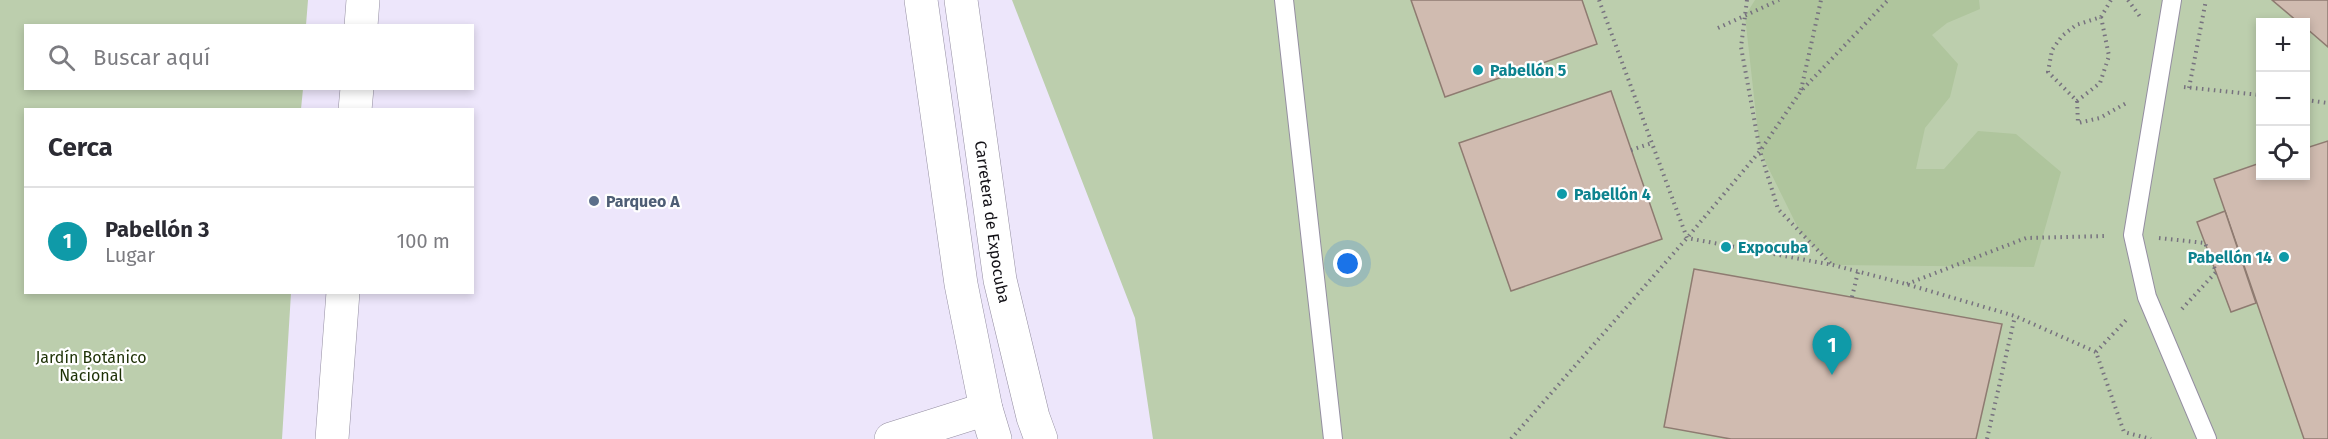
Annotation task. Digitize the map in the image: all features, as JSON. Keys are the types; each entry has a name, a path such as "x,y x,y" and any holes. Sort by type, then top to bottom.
{"main road":[{"path":"361,24 363,0"},
{"path":"891,439 991,424 961,284 921,0"},
{"name":"Carretera de Expocuba","path":"961,0 1000,280 1033,417 1041,439"},
{"path":"356,108 357,90"},
{"path":"332,439 343,294"}],"lane":[{"path":"1284,0 1333,439"},
{"path":"2172,0 2133,236 2147,297 2207,439"}],"path":[{"path":"1599,0 1687,238"},
{"path":"1747,0 1741,47 1760,151 1778,209 1833,265"},
{"path":"1718,28 1779,0"},
{"path":"1801,91 1821,0"},
{"path":"1511,439 1760,151 1801,91 1888,0"},
{"path":"2111,0 2101,17 2076,25 2062,36 2052,50 2048,72 2078,101 2078,123 2100,118 2158,84 2256,95"},
{"path":"2128,0 2145,24"},
{"path":"2188,88 2206,0"},
{"path":"2078,101 2100,83 2109,56 2101,17"},
{"path":"2310,101 2328,103"},
{"path":"1630,150 1652,143"},
{"path":"1906,284 2026,238 2133,236 2205,243 2216,272 2161,332"},
{"path":"1687,238 1833,265 2015,316 2096,352 2124,432 2151,439"},
{"path":"1852,297 1858,272"},
{"path":"2096,352 2147,297"},
{"path":"1987,439 2015,316"}],"green space":[{"name":"Jardín Botánico Nacional","path":"0,0 308,0 306,24 24,24 24,90 303,90 301,108 24,108 24,294 291,294 282,439 0,439"},
{"name":"Expocuba","path":"1012,0 2328,0 2328,439 1153,439 1135,318"},
{"path":"1755,0 1979,0 1980,9 1947,23 1932,35 1958,64 1950,97 1925,128 1916,169 1944,169 1978,131 2016,134 2061,172 2034,267 1833,265 1800,232 1760,151 1745,16"}],"building":[{"name":"Pabellón 5","path":"1411,0 1582,0 1597,44 1445,97"},
{"path":"2272,0 2328,0 2328,47 2310,31 2310,18 2293,18"},
{"name":"Pabellón 4","path":"1611,91 1662,239 1511,291 1459,143"},
{"name":"Pabellón 14","path":"2328,141 2328,439 2304,439 2214,179 2256,164 2256,180 2310,180 2310,147"},
{"path":"2225,211 2256,303 2231,312 2197,222"},
{"path":"1694,269 2002,324 1976,439 1731,439 1664,427"}],"place":[{"name":"Pabellón 5","path":"1478,70"},
{"name":"Pabellón 4","path":"1562,194"},
{"name":"Parqueo A","path":"594,201"},
{"name":"Expocuba","path":"1726,247"},
{"name":"Pabellón 14","path":"2284,257"},
{"name":"Pabellón 3","path":"1832,375"}]}
